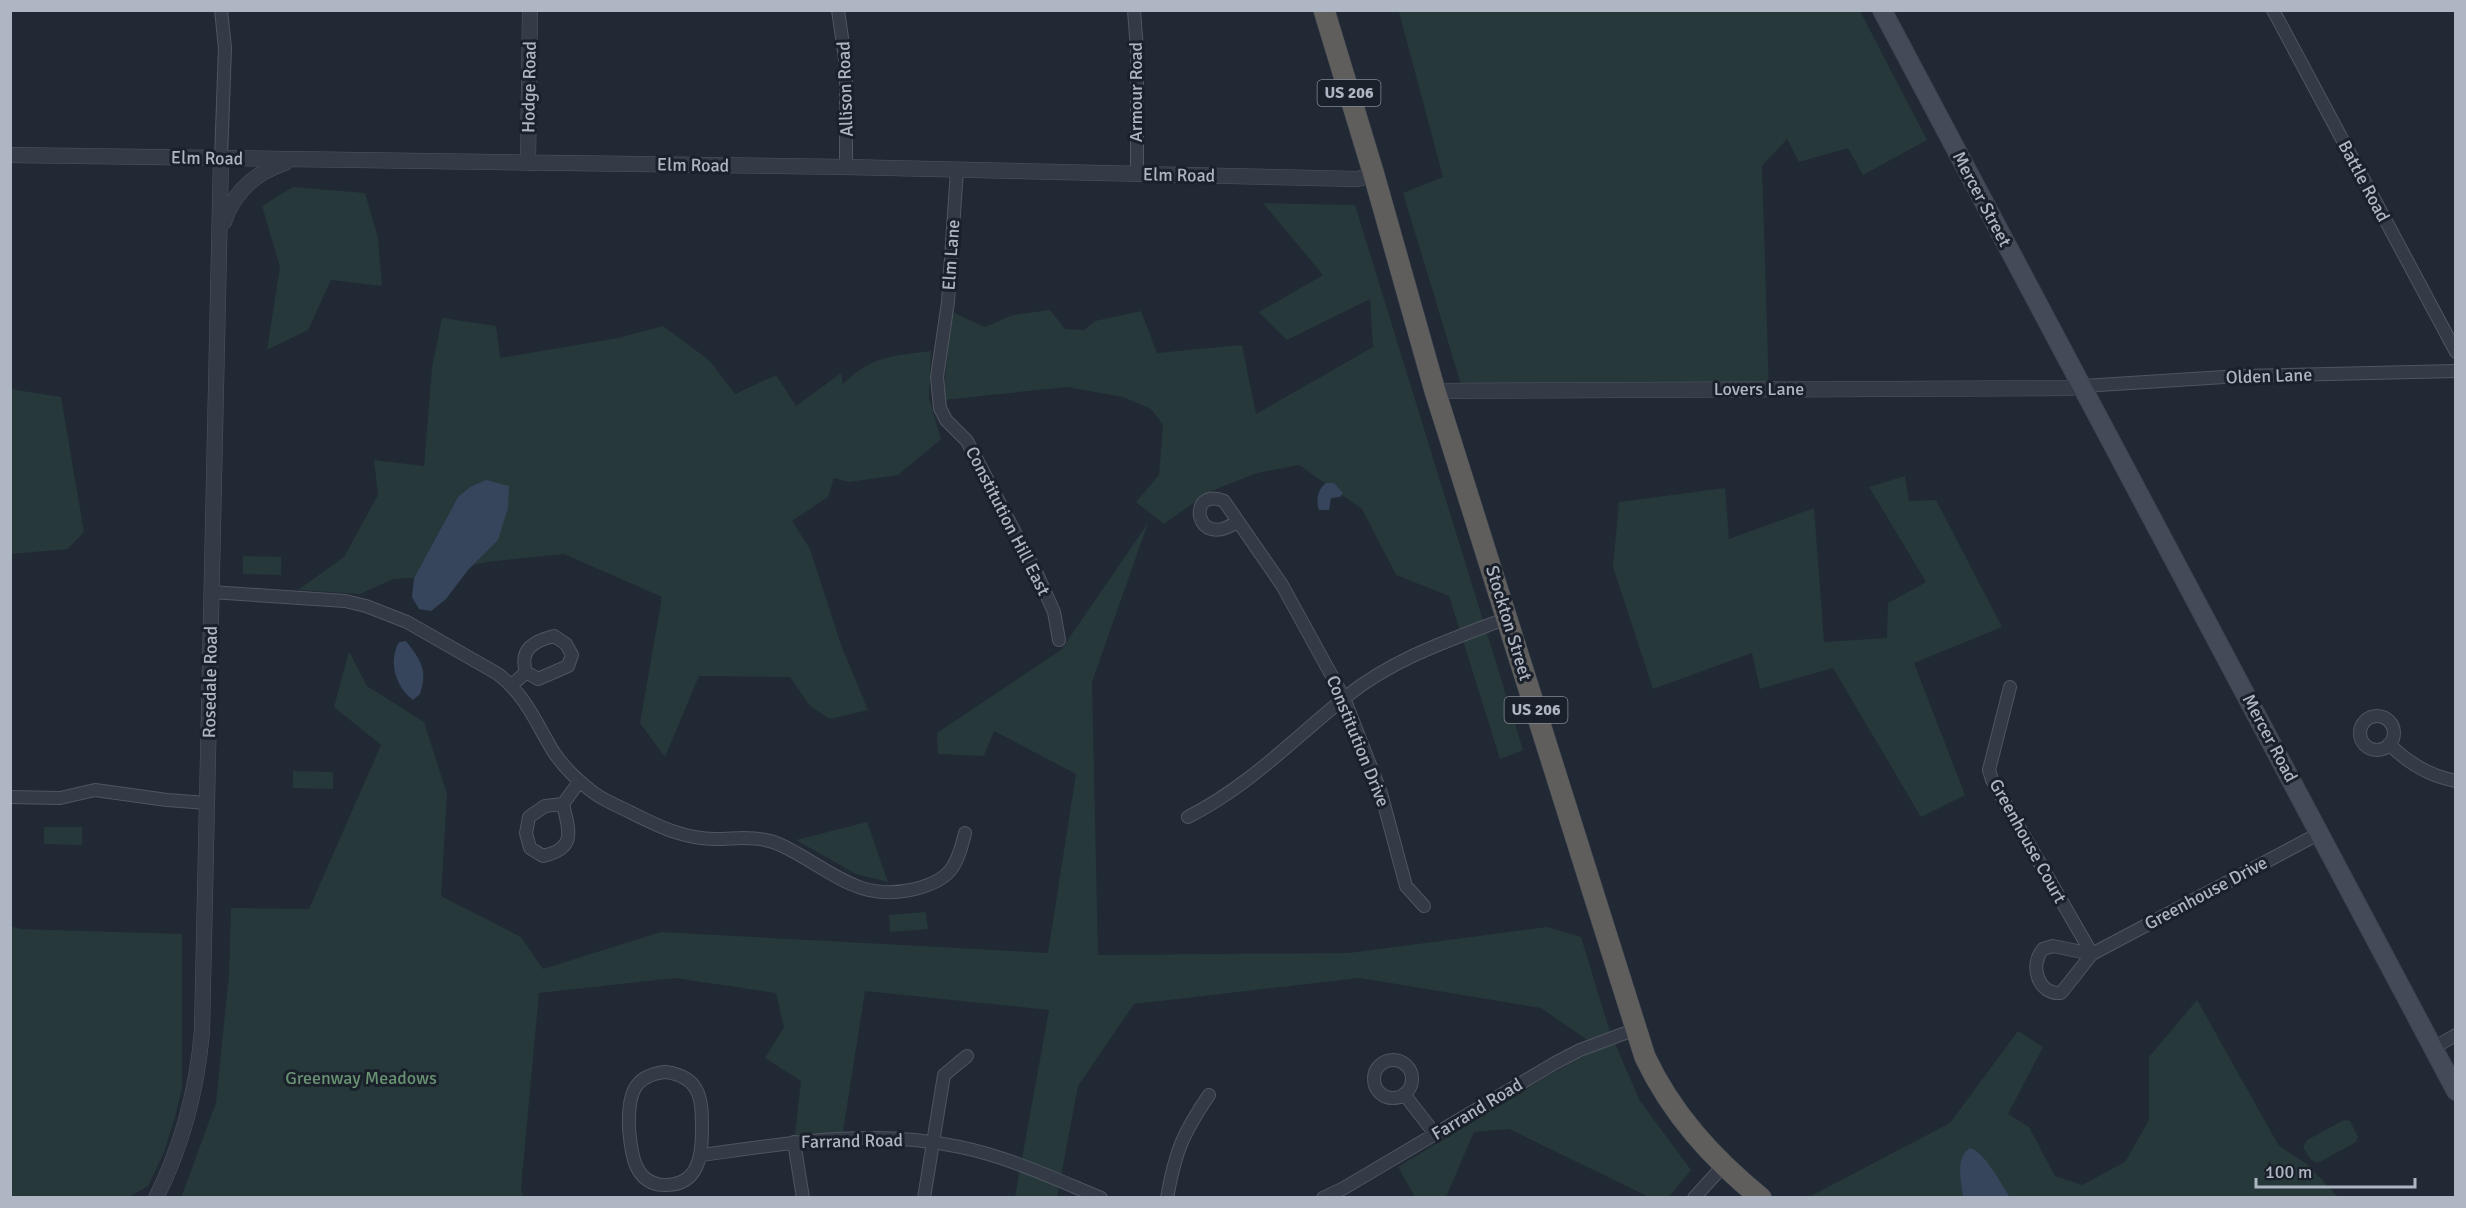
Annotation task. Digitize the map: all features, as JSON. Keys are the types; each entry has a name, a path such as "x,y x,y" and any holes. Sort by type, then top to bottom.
{"highway":[{"name":"Stockton Street","path":"1324,10 1435,390 1645,1057 1669,1102 1684,1122 1724,1165 1761,1197"}],"main road":[{"name":"Mercer Street","path":"1882,10 2083,386"},
{"name":"Mercer Road","path":"2083,386 2456,1091"}],"street":[{"path":"221,10 225,48 221,158"},
{"name":"Hodge Road","path":"528,163 530,10"},
{"name":"Allison Road","path":"838,10 847,90 846,167"},
{"name":"Armour Road","path":"1134,10 1137,50 1137,175"},
{"name":"Battle Road","path":"2273,10 2456,352"},
{"name":"Elm Road","path":"10,155 846,167 1357,179 1374,175"},
{"name":"Rosedale Road","path":"156,1197 177,1150 186,1123 199,1060 202,1031 221,158"},
{"path":"220,237 230,208 246,184 263,172 293,160"},
{"name":"Elm Lane","path":"943,339 957,171"},
{"name":"Constitution Hill East","path":"943,339 937,377 940,408 946,420 967,441 1038,576 1054,612 1059,640"},
{"name":"Olden Lane","path":"2083,386 2240,376 2456,371"},
{"name":"Lovers Lane","path":"1435,390 2069,388 2083,386"},
{"name":"Constitution Drive","path":"1238,521 1282,585 1344,698 1381,793 1406,886 1424,906"},
{"path":"211,592 345,601 366,606 407,622 498,674 512,685 531,709 554,752 579,782 602,798 670,832 716,839 747,837 782,844 843,882 869,891 898,893 927,886 948,876 958,860 965,833"},
{"path":"1188,817 1240,786 1267,766 1344,698 1397,664 1434,646 1507,618"},
{"path":"512,685 526,672"},
{"name":"Greenhouse Court","path":"2010,687 1989,770 1992,780 2092,954"},
{"path":"2389,744 2404,759 2420,769 2456,781"},
{"path":"563,804 570,837 567,844 556,853 543,856 530,848 526,833 529,817 545,806 563,804 579,782"},
{"path":"10,797 60,798 96,790 207,803"},
{"name":"Greenhouse Drive","path":"2092,954 2053,946 2043,949 2036,964 2042,986 2051,993 2065,990 2092,954 2320,833"},
{"name":"Farrand Road","path":"1325,1197 1555,1063 1580,1050 1636,1029"},
{"path":"2433,1047 2456,1035"},
{"path":"924,1197 944,1076 967,1056"},
{"path":"657,1072 666,1072 684,1077 692,1083 702,1101 702,1155 693,1173 677,1183 657,1184 640,1173 631,1155 628,1106 634,1089 640,1082 657,1072"},
{"path":"1404,1094 1435,1134"},
{"path":"1167,1197 1178,1146 1185,1131 1209,1095"},
{"name":"Farrand Road","path":"702,1155 794,1142 868,1136 933,1142 991,1155 1101,1197"},
{"path":"794,1142 803,1197"},
{"path":"1694,1197 1724,1165"}],"green space":[{"path":"1455,10 1860,11 1927,140 1863,175 1848,148 1799,162 1787,139 1762,166 1769,392 1463,391 1403,193 1443,177 1399,12"},
{"path":"293,187 365,193 378,238 382,286 331,280 308,330 267,350 280,267 262,206"},
{"path":"1263,203 1355,205 1523,750 1500,759 1449,596 1396,575 1362,509 1299,465 1257,473 1209,492 1164,524 1136,502 1159,475 1163,425 1151,409 1123,397 1067,387 943,400 952,312 985,327 1013,315 1050,310 1065,329 1084,330 1095,321 1141,311 1157,353 1242,345 1256,414 1373,347 1370,299 1287,340 1259,312 1323,275"},
{"path":"442,318 496,326 500,358 618,338 663,326 709,360 735,394 776,375 796,406 841,373 843,384 864,367 884,358 931,351 929,398 941,439 898,475 849,482 834,478 828,497 792,521 810,549 841,645 868,710 830,719 810,706 790,677 699,676 665,757 640,723 662,597 564,554 473,565 498,540 458,497 414,578 393,579 360,594 298,590 344,557 378,495 374,460 424,466 432,368"},
{"path":"10,389 61,397 84,532 68,549 11,554"},
{"path":"1905,476 1909,501 1936,500 2002,627 1914,663 1965,795 1921,817 1833,668 1760,689 1752,653 1653,689 1613,567 1619,502 1725,488 1729,539 1814,508 1824,642 1887,638 1888,603 1926,582 1869,487"},
{"name":"Greenway Meadows","path":"1148,523 1092,682 1098,955 1349,953 1547,927 1581,937 1610,1032 1640,1101 1691,1170 1669,1197 1649,1197 1509,1129 1474,1132 1446,1197 1415,1197 1398,1167 1546,1077 1599,1048 1541,1008 1360,978 1134,1004 1078,1086 1057,1197 1015,1197 1049,1010 865,991 842,1138 794,1143 801,1081 765,1058 784,1027 776,993 675,978 539,993 521,1188 523,1197 181,1198 216,1103 229,975 231,908 309,909 381,745 334,707 349,651 367,686 424,722 447,794 441,896 521,937 543,969 661,932 1048,953 1076,774 994,731 984,756 938,754 937,733 1061,650"},
{"path":"243,556 281,557 281,575 243,574"},
{"path":"293,771 333,772 333,789 293,788"},
{"path":"867,822 888,882 856,874 796,840"},
{"path":"44,827 82,827 82,845 44,844"},
{"path":"926,912 928,929 890,932 889,915"},
{"path":"11,926 19,929 182,934 182,1087 164,1152 148,1186 129,1197 11,1197"},
{"path":"2197,1000 2279,1146 2307,1164 2338,1197 2010,1197 1982,1156 1961,1184 1963,1197 1807,1198 1950,1123 2018,1031 2043,1047 2008,1114 2029,1127 2055,1176 2082,1185 2125,1162 2149,1120 2149,1057"},
{"path":"2344,1120 2350,1121 2358,1137 2356,1142 2318,1163 2311,1160 2303,1147 2307,1140"}],"water":[{"path":"486,480 509,486 508,508 498,540 468,570 446,599 431,611 419,609 412,597 414,578 458,497 470,487"},
{"path":"1326,483 1334,483 1343,493 1340,497 1331,498 1329,510 1319,510 1318,496"},
{"path":"406,641 419,660 423,672 420,694 413,700 398,681 394,665 399,642"},
{"path":"1970,1148 1987,1162 2010,1197 1963,1197 1960,1177 1962,1157"}]}
